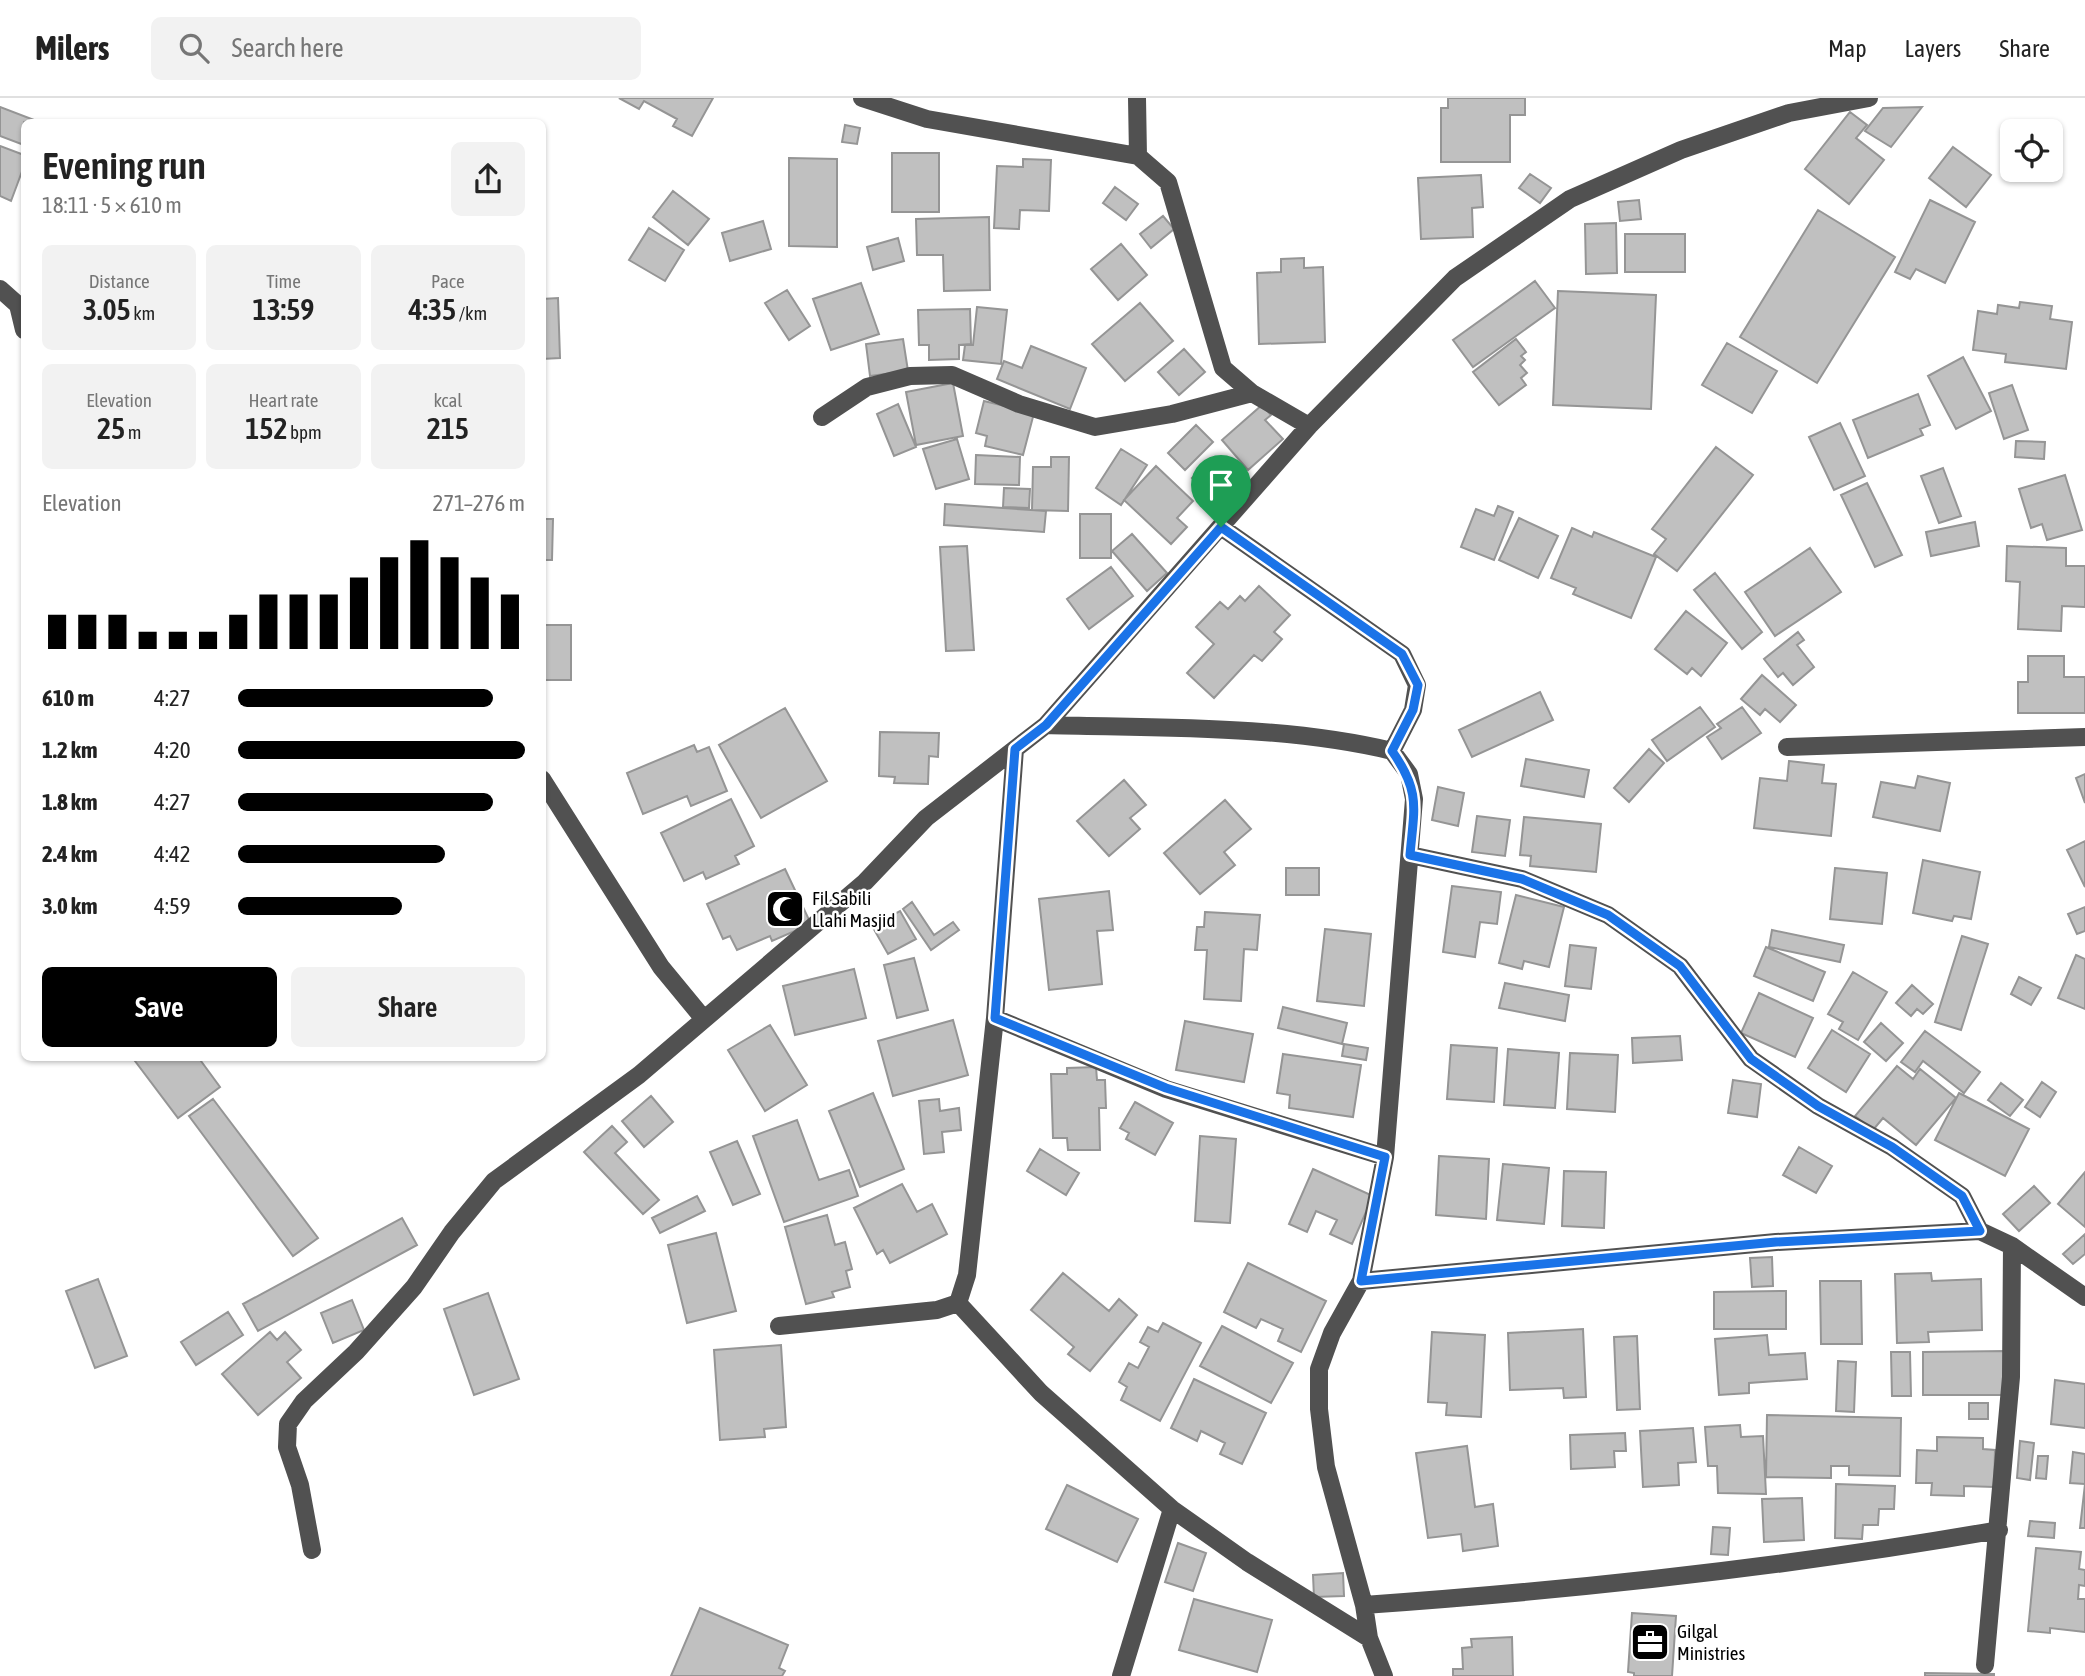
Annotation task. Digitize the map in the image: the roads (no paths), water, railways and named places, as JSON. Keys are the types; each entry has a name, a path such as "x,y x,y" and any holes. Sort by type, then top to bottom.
{"street":[{"path":"862,98 927,119 1138,156 1168,182 1180,212 1223,368 1252,393 1310,426"},
{"path":"1137,98 1138,156"},
{"path":"312,1550 300,1485 287,1447 288,1424 304,1401 356,1352 414,1287 452,1232 494,1181 639,1075 864,882 926,818 1046,725 1310,426 1454,278 1570,199 1681,150 1789,113 1869,98"},
{"path":"0,289 18,305 21,318"},
{"path":"822,417 867,387 910,376 952,375 1019,404 1095,427 1172,414 1252,393"},
{"path":"1221,527 1402,654 1418,685 1413,710 1392,751"},
{"path":"1046,725 1343,739 1392,751 1409,774 1414,799 1385,1157 1361,1281 1332,1333 1319,1369 1319,1409 1326,1467 1364,1605 1369,1638 1384,1676"},
{"path":"1787,747 2085,737"},
{"path":"958,1303 967,1275 995,1018 1015,749"},
{"path":"546,785 661,967 703,1018"},
{"path":"1410,855 1522,879 1608,915 1680,966 1751,1059 1818,1106 1892,1147 1962,1196 1980,1231"},
{"path":"995,1018 1166,1088 1385,1157"},
{"path":"1361,1281 1776,1242 1980,1231 2012,1246 2085,1297"},
{"path":"1985,1665 2011,1377 2012,1246"},
{"path":"779,1326 937,1310 958,1303"},
{"path":"958,1303 1041,1393 1172,1509 1247,1562 1369,1638"},
{"path":"1121,1676 1172,1509"},
{"path":"1364,1605 1533,1593 1710,1574 1869,1553 1999,1530"}],"place":[{"name":"Fil Sabili Llahi Masjid","path":"785,909"},
{"name":"Gilgal Ministries","path":"1650,1642"}]}
